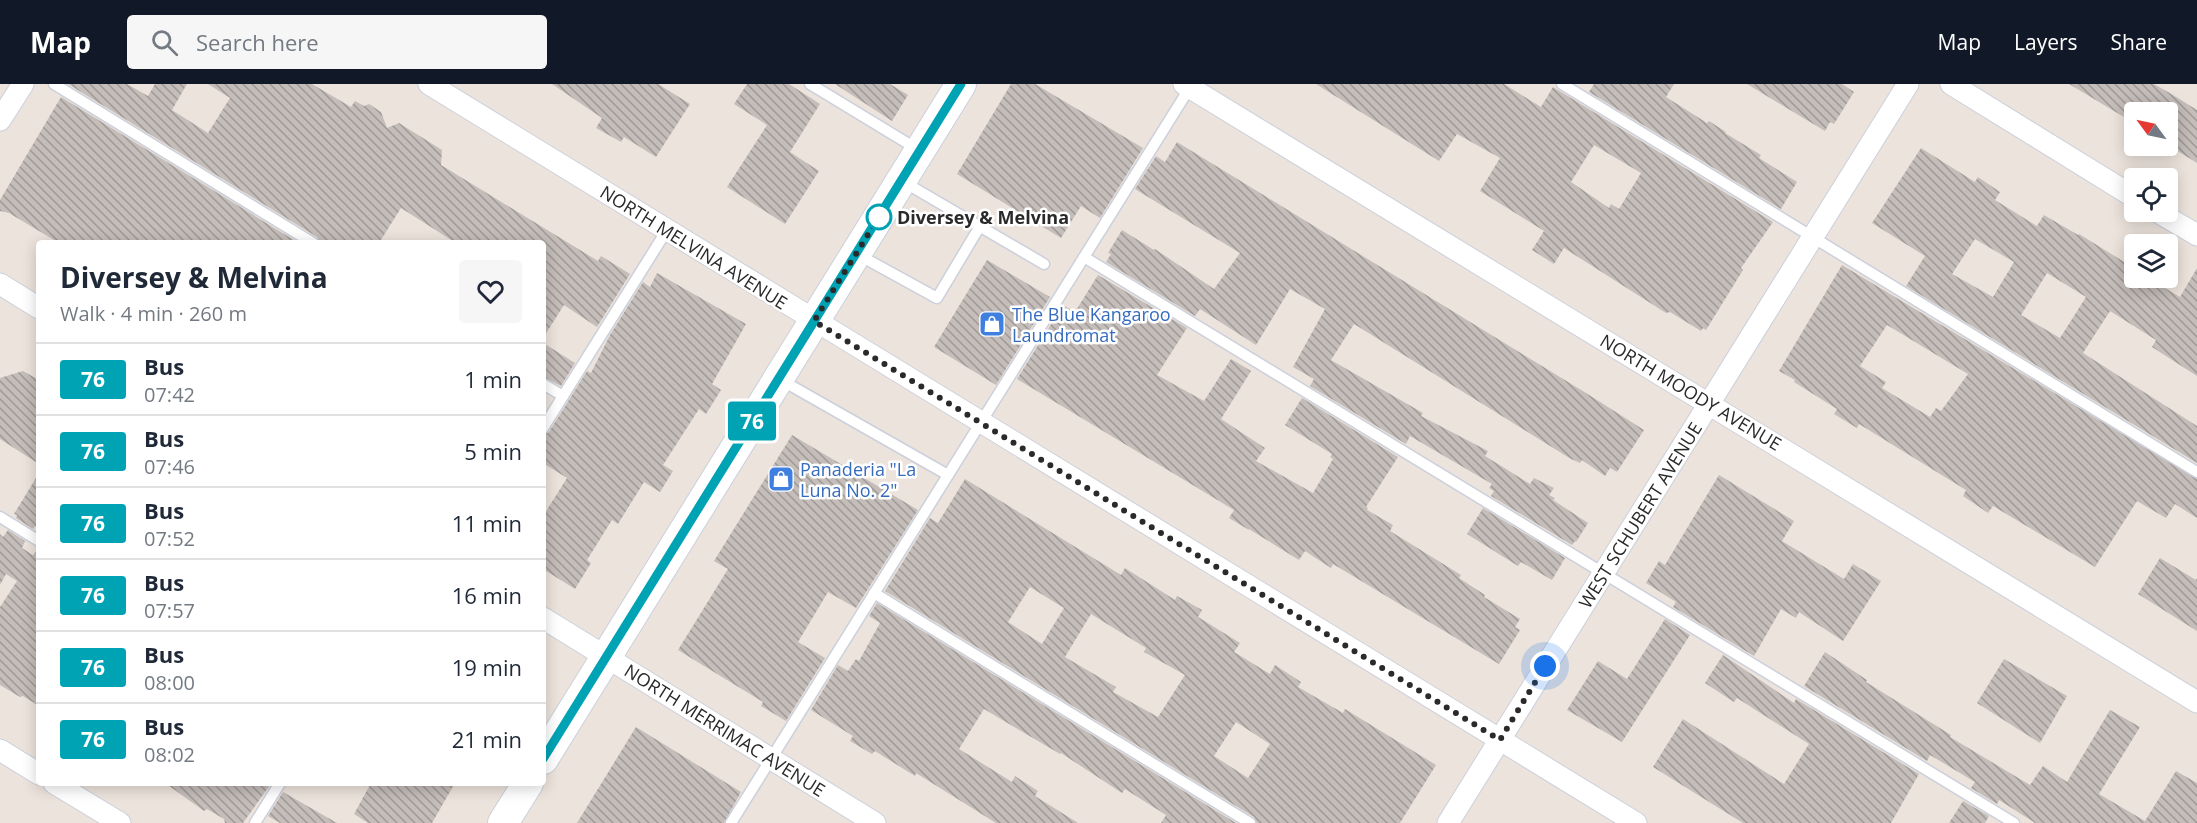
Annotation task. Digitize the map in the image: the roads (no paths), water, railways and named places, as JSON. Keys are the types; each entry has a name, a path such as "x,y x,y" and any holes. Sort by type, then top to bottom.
{"main road":[{"path":"546,754 961,84"},
{"path":"503,823 526,786"}],"street":[{"path":"0,120 23,84"},
{"name":"NORTH MELVINA AVENUE","path":"429,84 1636,823"},
{"name":"WEST SCHUBERT AVENUE","path":"1448,823 1908,84"},
{"path":"1951,84 2124,191"},
{"name":"NORTH MOODY AVENUE","path":"1188,85 2197,702"},
{"path":"2175,222 2197,235"},
{"path":"0,284 36,306"},
{"name":"NORTH MERRIMAC AVENUE","path":"546,620 875,823"},
{"path":"0,750 36,772"},
{"path":"59,786 120,823"}],"lane":[{"path":"54,84 308,240"},
{"path":"810,84 920,151"},
{"path":"1562,84 2197,472"},
{"path":"731,823 1084,257 1188,85"},
{"path":"902,180 1044,264"},
{"path":"856,254 938,298 980,226"},
{"path":"546,423 667,230"},
{"path":"1084,257 2014,823"},
{"path":"779,378 948,475"},
{"path":"546,386 563,396"},
{"path":"0,517 36,539"},
{"path":"874,593 1250,823"},
{"path":"255,823 278,786"}],"place":[{"name":"Diversey & Melvina","path":"879,217"},
{"name":"The Blue Kangaroo Laundromat","path":"992,324"},
{"name":"Panaderia \"La Luna No. 2\"","path":"781,479"}]}
